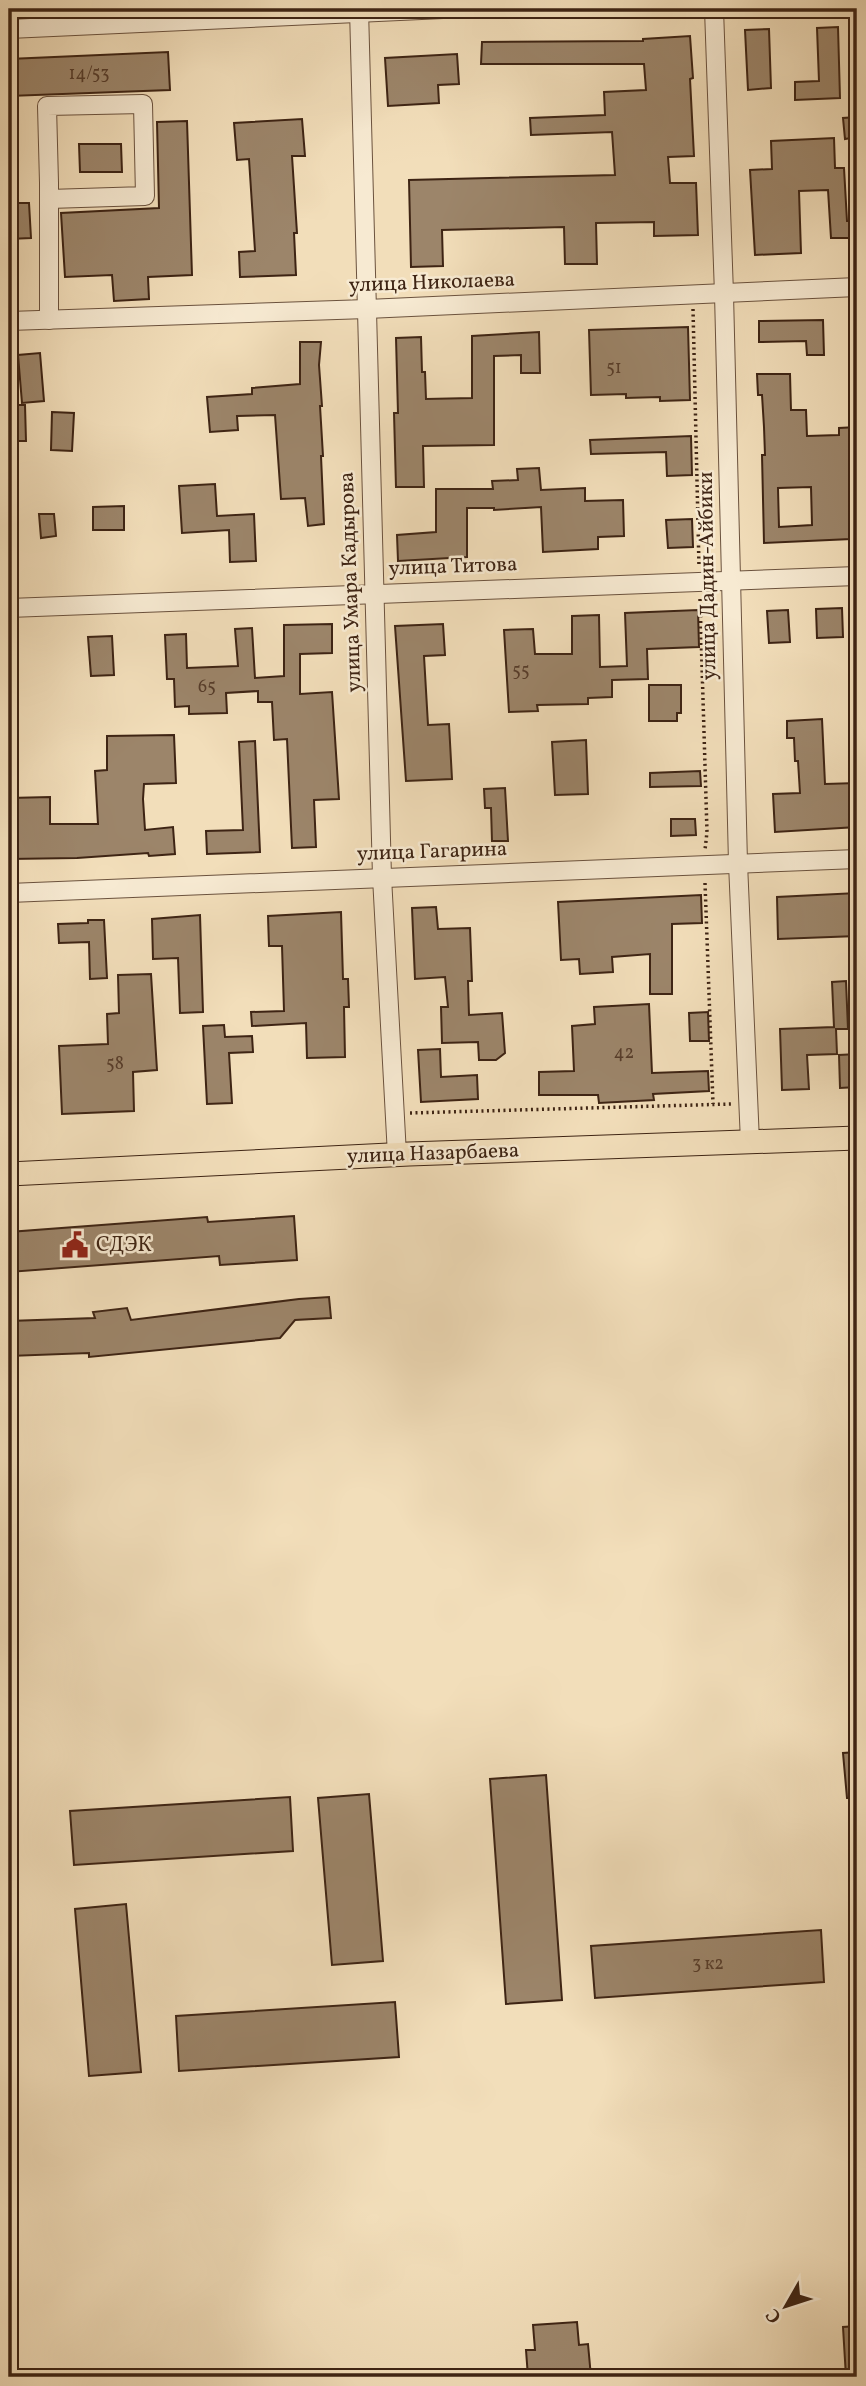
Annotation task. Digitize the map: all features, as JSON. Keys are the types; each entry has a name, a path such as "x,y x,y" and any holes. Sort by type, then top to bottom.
{"main road":[{"name":"улица Назарбаева","path":"9,1174 397,1155 857,1138"}],"street":[{"path":"9,29 359,10 443,9"},
{"name":"улица Дадин-Айбики","path":"713,9 724,294 738,863 750,1142"},
{"name":"улица Умара Кадырова","path":"359,10 382,877 397,1155"},
{"path":"49,199 145,196 143,104 47,106 49,320"},
{"name":"улица Николаева","path":"9,321 366,309 857,287"},
{"name":"улица Титова","path":"9,608 857,576"},
{"name":"улица Гагарина","path":"9,893 857,859"}],"path":[{"path":"693,295 707,832 704,864 713,1104"},
{"path":"396,1114 747,1103"}],"building":[{"path":"838,27 840,98 795,100 795,82 819,81 817,28"},
{"path":"769,29 771,88 748,90 745,30"},
{"path":"690,36 694,156 668,157 670,183 696,183 698,235 654,236 654,222 596,223 597,264 565,264 564,227 442,230 443,266 411,267 409,180 615,175 612,132 531,135 530,118 605,115 604,92 646,90 644,64 481,64 482,42 643,41"},
{"path":"168,52 170,90 9,96 9,59"},
{"path":"457,54 459,84 438,85 439,103 388,106 385,58"},
{"path":"857,117 857,137 845,139 843,118"},
{"path":"302,119 305,156 292,156 297,233 294,233 296,275 240,277 239,252 255,251 249,159 237,160 234,123"},
{"path":"187,121 192,275 148,277 149,299 114,301 112,275 65,277 61,213 159,208 157,122"},
{"path":"834,138 835,168 844,168 847,221 857,221 857,238 831,238 828,190 799,191 801,253 755,255 750,170 772,169 771,141"},
{"path":"79,144 121,144 122,172 80,172"},
{"path":"9,203 29,203 31,238 9,239"},
{"path":"823,320 824,355 807,355 806,341 759,342 759,321"},
{"path":"688,327 690,400 626,398 626,394 591,395 589,330"},
{"path":"539,332 540,373 521,373 521,355 494,356 494,445 423,446 424,487 396,487 396,338 421,337 426,399 472,398 472,336"},
{"path":"300,342 321,342 319,365 324,524 308,526 305,498 281,499 275,415 237,416 238,430 210,432 207,397 252,394 252,388 300,384"},
{"path":"40,353 44,401 22,403 18,355"},
{"path":"757,374 790,374 791,410 806,410 807,436 839,435 839,428 857,427 857,536 851,536 851,539 764,543 764,427 762,395 758,395","holes":["811,487 812,525 779,527 778,488"]},
{"path":"9,405 25,405 26,441 9,441"},
{"path":"52,412 74,413 72,451 51,450"},
{"path":"691,436 692,475 667,476 666,452 591,454 590,440"},
{"path":"539,468 541,490 585,488 585,501 623,500 624,536 598,537 598,549 543,552 541,507 494,510 467,508 467,557 398,561 397,535 436,532 436,489 493,489 492,481 518,480 517,469"},
{"path":"215,484 217,516 254,514 256,561 230,562 229,530 182,533 179,486"},
{"path":"124,506 124,530 93,530 93,507"},
{"path":"39,514 54,514 56,536 41,538"},
{"path":"692,519 693,547 668,548 666,520"},
{"path":"842,608 843,637 817,638 816,609"},
{"path":"698,610 699,647 647,649 648,679 612,680 612,697 588,698 588,704 537,705 538,711 509,712 504,630 533,629 535,654 572,654 572,616 599,615 600,667 627,666 625,613"},
{"path":"788,610 790,642 769,643 767,611"},
{"path":"332,624 332,653 300,654 300,694 332,692 339,799 314,800 316,847 292,848 287,739 274,740 272,702 258,702 258,691 226,693 227,713 189,714 189,706 175,707 174,679 167,679 165,635 186,634 187,668 238,666 235,629 252,628 255,678 284,676 284,625"},
{"path":"443,624 445,655 424,656 428,725 449,724 452,779 406,781 395,626"},
{"path":"112,636 114,675 91,676 88,637"},
{"path":"649,685 681,685 681,713 677,713 677,721 649,721"},
{"path":"822,719 825,784 857,783 857,827 775,832 773,794 800,793 794,738 787,738 787,721"},
{"path":"174,735 176,783 144,784 143,799 145,830 173,827 175,854 9,859 9,798 50,797 50,824 98,824 95,771 107,770 107,736"},
{"path":"586,740 588,794 555,795 552,742"},
{"path":"255,741 260,852 207,854 206,831 243,830 239,742"},
{"path":"700,771 701,786 650,787 650,773"},
{"path":"505,788 508,841 492,841 491,808 485,808 484,789"},
{"path":"671,819 695,819 696,835 671,836"},
{"path":"857,893 857,936 778,939 777,897"},
{"path":"701,895 702,923 672,924 672,994 650,994 650,954 612,957 613,972 580,974 579,959 561,960 558,902"},
{"path":"436,907 438,929 470,928 472,981 468,981 469,1015 502,1013 505,1053 496,1060 479,1060 478,1042 442,1043 441,1007 448,1007 445,977 415,979 412,908"},
{"path":"341,912 343,979 348,979 349,1007 344,1007 345,1057 307,1058 306,1023 252,1026 251,1012 284,1011 282,946 269,946 268,916"},
{"path":"200,915 203,1012 180,1013 178,958 153,959 152,919"},
{"path":"88,920 104,920 107,978 90,979 89,942 59,943 58,924 88,923"},
{"path":"151,974 157,1070 133,1072 134,1111 62,1114 59,1046 108,1044 107,1014 119,1013 118,975"},
{"path":"846,981 848,1029 836,1029 837,1054 807,1055 809,1089 782,1090 780,1029 834,1027 832,982"},
{"path":"649,1004 652,1073 708,1071 709,1091 653,1094 654,1100 599,1103 598,1095 539,1095 539,1072 574,1071 572,1026 595,1024 594,1007"},
{"path":"708,1012 709,1041 690,1041 689,1013"},
{"path":"224,1025 225,1037 252,1036 253,1052 229,1053 232,1103 207,1104 203,1026"},
{"path":"440,1049 441,1077 477,1075 478,1099 421,1102 418,1050"},
{"path":"857,1054 857,1087 840,1088 839,1055"},
{"path":"294,1216 297,1260 220,1265 219,1256 9,1272 9,1232 207,1217 208,1222"},
{"path":"329,1297 331,1318 295,1320 280,1338 89,1357 89,1353 9,1356 9,1321 95,1318 93,1312 127,1308 131,1320"},
{"path":"857,1752 857,1798 847,1798 843,1753"},
{"path":"546,1775 562,2000 506,2004 490,1779"},
{"path":"369,1794 383,1961 332,1965 318,1798"},
{"path":"290,1797 293,1851 74,1865 70,1811"},
{"path":"126,1904 141,2072 89,2076 75,1909"},
{"path":"821,1930 824,1982 595,1998 591,1946"},
{"path":"395,2002 399,2057 179,2071 176,2016"},
{"path":"577,2322 579,2345 588,2344 591,2377 528,2377 526,2350 535,2350 533,2325"},
{"path":"857,2326 857,2377 846,2377 843,2327"}],"place":[{"name":"СДЭК","path":"75,1245"}]}
